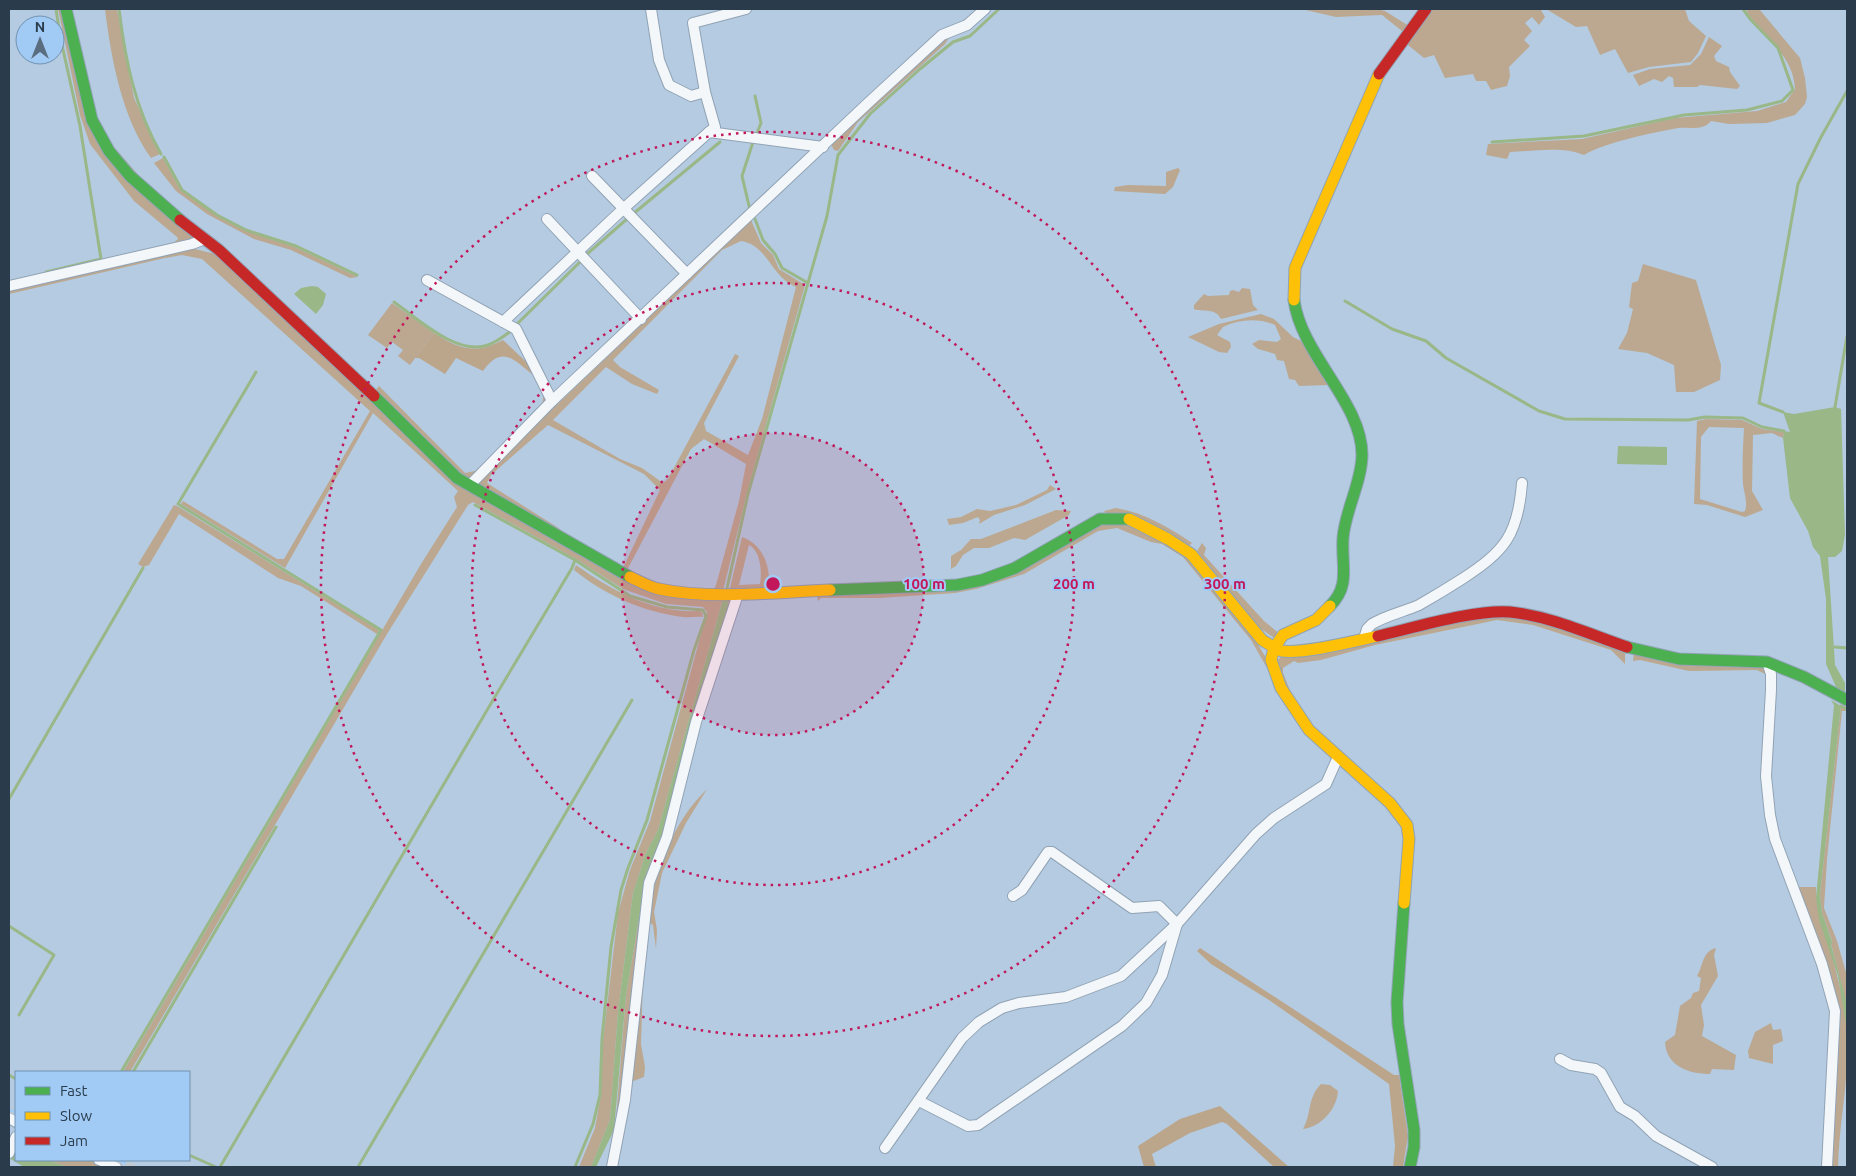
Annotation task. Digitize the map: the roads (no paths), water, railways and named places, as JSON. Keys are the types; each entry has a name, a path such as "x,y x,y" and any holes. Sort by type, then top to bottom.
{"street":[{"path":"66,9 92,120 101,139 147,194 205,239 330,352 457,478 637,582 679,592 738,594 944,587 969,583 998,575 1030,561 1100,520 1107,518 1128,519 1168,539 1191,554 1262,640 1274,648 1284,651 1364,639 1481,614 1508,612 1539,617 1628,647 1679,659 1767,662 1847,700"},
{"path":"651,9 660,60 669,85 691,96 705,92"},
{"path":"503,322 624,208 715,127 705,92 693,23 746,9"},
{"path":"470,485 552,401 942,35 967,25 985,9"},
{"path":"1410,1167 1414,1147 1414,1130 1398,1024 1397,1002 1409,839 1407,825 1390,803 1309,730 1281,688 1271,660 1274,648 1283,636 1316,620 1337,599 1344,589 1343,537 1362,457 1360,440 1350,412 1308,342 1295,310 1293,296 1295,268 1313,223 1330,192 1376,79 1389,58 1426,9"},
{"path":"710,132 823,147"},
{"path":"592,176 687,274"},
{"path":"546,219 641,319"},
{"path":"9,286 192,244 205,239"},
{"path":"427,280 516,329 552,401"},
{"path":"1364,639 1367,629 1372,624 1419,604 1458,581 1497,553 1507,540 1517,517 1522,483"},
{"path":"612,1167 627,1082 649,883 667,837 696,722 738,594"},
{"path":"1767,662 1771,674 1766,776 1770,814 1775,839 1822,964 1835,1011 1827,1167"},
{"path":"885,1148 962,1038 979,1022 1002,1008 1019,1003 1066,997 1121,976 1177,924 1256,834 1274,818 1326,784 1338,757"},
{"path":"1013,896 1022,890 1048,852 1052,852 1132,908 1159,906 1177,924"},
{"path":"919,1101 968,1126 978,1125 1122,1026 1146,1003 1162,975 1177,924"},
{"path":"1560,1060 1571,1066 1594,1069 1601,1073 1620,1107 1635,1116 1656,1136 1712,1167"},
{"path":"9,1153 15,1139"},
{"path":"101,1161 116,1167"}],"waterway":[{"path":"46,272 101,259 80,126 60,36 56,9"},
{"path":"119,9 132,83 144,119 161,154"},
{"path":"727,588 748,494 827,216 838,155 870,114 953,42 970,36 999,9"},
{"path":"1492,142 1584,136 1684,115 1747,110 1782,101 1793,90 1778,48 1743,9"},
{"path":"1783,412 1759,403 1798,184 1821,137 1847,91"},
{"path":"755,96 761,123 757,133"},
{"path":"633,214 720,142"},
{"path":"750,210 742,176 753,142"},
{"path":"164,157 182,190 217,215 246,230 296,246 357,275"},
{"path":"586,255 627,219"},
{"path":"755,219 763,240 775,254 782,268 808,283"},
{"path":"516,325 580,262"},
{"path":"1345,301 1392,329 1426,341 1446,358 1539,411 1565,419 1688,420 1705,417 1743,418 1762,427 1784,431"},
{"path":"394,302 438,334 464,345 476,347 488,345 511,331"},
{"path":"1835,407 1847,336"},
{"path":"122,1071 381,630 178,504 256,372"},
{"path":"475,505 575,560 630,596 667,607 703,610 706,616 694,650 647,820 621,890 611,947 602,1039 600,1095 593,1124 575,1167"},
{"path":"220,1167 575,560"},
{"path":"9,799 143,568"},
{"path":"1835,647 1847,648"},
{"path":"358,1167 632,700"},
{"path":"1841,706 1847,709"},
{"path":"134,1071 276,827"},
{"path":"9,926 54,955 19,1015"},
{"path":"9,1075 15,1078"},
{"path":"190,1155 216,1167"}],"railway":[{"path":"9,1109 15,1112"},
{"path":"120,1161 135,1167"}]}
